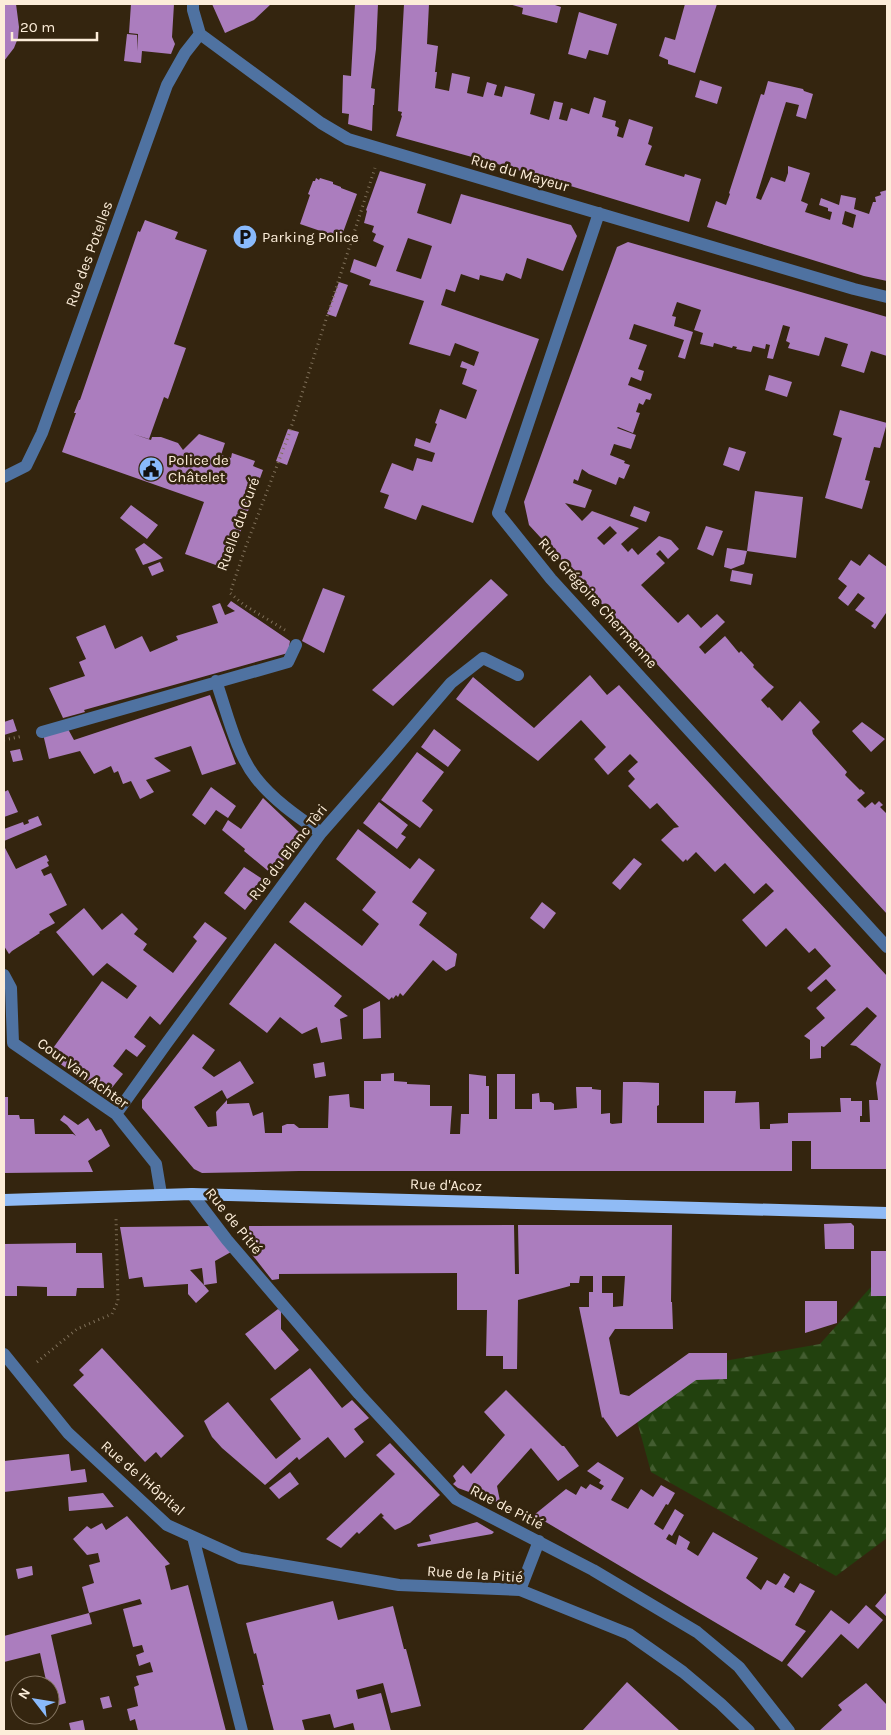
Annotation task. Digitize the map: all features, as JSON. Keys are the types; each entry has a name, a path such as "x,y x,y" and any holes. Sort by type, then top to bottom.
{"main road":[{"name":"Rue d'Acoz","path":"4,1200 192,1194 887,1213"}],"street":[{"path":"193,4 200,34"},
{"name":"Rue du Mayeur","path":"200,34 320,123 348,139 380,150 887,297"},
{"name":"Rue des Potelles","path":"4,477 26,466 42,433 167,85 185,53 200,34"},
{"name":"Rue Grégoire Chermanne","path":"600,213 498,513 551,579 887,947"},
{"path":"42,732 288,662 296,645"},
{"name":"Rue du Blanc Tèri","path":"116,1114 321,832 451,682 483,658 518,675"},
{"path":"216,681 246,763 256,778 279,801 321,832"},
{"name":"Cour Van Achter","path":"4,975 11,988 8,1041 116,1114 156,1164 161,1194"},
{"name":"Rue de Pitié","path":"192,1194 227,1240 360,1394 456,1499 593,1570 697,1632 739,1667 789,1731"},
{"name":"Rue de l'Hôpital","path":"4,1354 68,1433 167,1525 193,1537"},
{"path":"193,1537 242,1731"},
{"name":"Rue de la Pitié","path":"193,1537 240,1558 399,1585 520,1590 629,1634 683,1672 749,1731"},
{"path":"520,1590 539,1541"}],"path":[{"name":"Ruelle du Curé","path":"296,645 296,638 230,593 288,437 380,150"},
{"path":"22,1376 77,1329 93,1324 112,1314 118,1301 116,1196"}],"green space":[{"path":"887,1269 887,1538 836,1576 651,1472 637,1421 673,1370 820,1344"}],"building":[{"path":"4,4 16,4 19,27 18,38 14,48 4,61"},
{"path":"131,4 174,4 172,37 175,44 171,54 142,51 141,63 124,61 127,34 137,35 137,51 138,34 129,33"},
{"path":"212,4 271,4 254,20 225,33"},
{"path":"355,4 378,4 376,49 371,88 375,89 372,131 348,124 349,114 342,113 343,75 351,76"},
{"path":"404,4 429,4 427,44 438,46 435,88 449,91 452,73 470,77 467,93 483,97 487,82 497,85 494,95 502,97 505,86 521,90 535,94 530,114 549,120 554,101 563,103 559,119 567,121 571,108 589,114 594,97 606,101 602,117 616,121 615,126 619,128 617,136 623,138 629,119 653,127 648,144 652,146 645,165 684,177 685,174 701,179 689,222 501,165 396,136 402,116 402,112 398,111"},
{"path":"509,4 552,4 561,7 557,23 522,14 523,8"},
{"path":"685,4 717,4 695,73 668,64 668,60 659,56 665,37 675,40"},
{"path":"579,12 617,24 608,55 589,50 586,59 568,54"},
{"path":"700,80 722,87 717,104 695,97"},
{"path":"768,81 803,89 813,94 806,119 796,116 799,105 786,102 756,198 761,200 771,177 785,182 788,166 810,173 801,201 808,204 805,212 830,220 832,212 828,211 828,208 819,205 821,198 839,205 841,195 856,198 854,209 869,214 873,202 876,202 875,197 881,195 880,192 887,190 887,281 864,276 707,227 716,201 726,205 761,94 764,95","holes":["845,211 856,215 853,228 842,224"]},
{"path":"380,171 426,184 417,213 451,224 461,194 571,225 577,236 563,271 527,258 521,279 506,273 503,281 480,275 479,280 461,274 455,292 446,289 441,305 539,339 473,523 422,505 416,520 384,508 389,495 380,492 392,463 413,471 417,458 432,462 435,453 414,446 416,438 430,443 440,409 466,419 477,390 462,384 467,369 460,367 462,361 474,366 479,352 455,343 450,356 409,344 424,301 369,285 371,280 350,272 354,259 376,267 384,246 373,241 376,234 372,232 374,226 364,223 366,210","holes":["408,238 432,246 421,279 396,271"]},
{"path":"316,178 333,182 333,184 341,188 357,194 341,238 300,224 310,195 308,194"},
{"path":"145,220 178,232 175,239 207,250 174,344 186,348 168,399 164,397 149,439 133,434 151,440 152,437 161,437 178,443 183,450 199,434 225,443 221,455 231,458 232,453 255,461 253,466 263,470 227,569 185,554 204,502 62,452 138,231 140,232"},
{"path":"628,242 887,317 887,356 871,351 864,373 841,366 848,344 825,337 819,356 788,348 790,343 786,341 790,327 783,325 773,359 767,358 770,345 766,344 765,349 753,346 751,352 736,349 737,347 733,346 732,348 714,343 713,347 700,344 703,333 694,330 701,310 677,302 672,316 676,317 674,326 693,332 685,359 678,357 684,340 634,324 629,339 647,345 638,369 644,371 641,381 631,377 628,385 652,394 650,400 646,399 643,405 639,403 636,412 640,413 633,433 617,428 636,435 631,449 614,444 610,455 630,465 624,479 619,477 616,485 589,474 582,469 578,481 574,479 573,483 592,490 585,508 565,503 582,521 592,511 639,528 621,544 628,552 632,548 638,555 659,536 671,540 679,549 668,559 660,550 656,554 665,563 641,585 678,623 688,614 701,628 717,614 725,622 699,647 705,654 725,636 739,653 741,651 754,665 753,667 774,687 761,700 782,721 800,701 820,722 812,730 813,734 847,772 845,775 865,793 857,800 865,808 872,802 875,805 879,801 883,805 880,807 887,814 887,914 529,525 524,502 617,247","holes":["610,526 617,533 604,545 597,538"]},
{"path":"339,282 348,285 336,317 327,314"},
{"path":"769,375 792,382 787,397 765,390"},
{"path":"840,410 887,423 880,448 874,447 865,480 870,481 862,509 825,498 842,438 833,435"},
{"path":"288,429 299,432 287,465 276,461"},
{"path":"729,447 746,452 739,471 723,465"},
{"path":"755,491 803,497 796,558 747,551"},
{"path":"131,505 158,525 147,539 120,518"},
{"path":"634,506 650,512 646,522 630,516"},
{"path":"706,526 723,531 713,556 697,549"},
{"path":"144,543 163,558 143,565 135,549"},
{"path":"727,548 747,551 744,564 731,569 724,567"},
{"path":"869,554 887,567 887,614 875,629 871,626 874,623 855,610 865,598 858,593 848,606 838,598 847,586 838,579 851,560 860,566"},
{"path":"160,562 164,571 152,576 148,567"},
{"path":"732,570 753,574 751,585 730,581"},
{"path":"491,579 508,595 393,706 372,690"},
{"path":"323,588 345,596 324,653 302,641"},
{"path":"231,601 290,641 288,653 84,710 85,712 63,718 49,688 85,676 79,662 86,659 76,637 105,625 115,649 142,636 150,652 178,640 176,636 218,623 212,606 220,603 225,615 235,611 227,606"},
{"path":"590,675 607,695 619,685 887,976 887,1169 811,1169 811,1141 792,1141 792,1171 299,1171 202,1173 194,1169 142,1108 142,1100 193,1034 215,1050 202,1068 214,1077 240,1061 254,1083 227,1099 222,1090 194,1107 208,1127 217,1126 216,1112 227,1100 227,1104 249,1103 253,1116 263,1112 265,1133 282,1133 282,1126 287,1124 294,1124 299,1128 328,1128 329,1096 349,1094 350,1107 364,1109 364,1081 381,1081 381,1074 394,1073 394,1081 407,1082 407,1084 430,1085 430,1106 452,1106 450,1134 460,1134 461,1114 469,1114 469,1074 486,1076 486,1086 489,1086 489,1119 497,1119 497,1074 515,1074 515,1109 532,1109 532,1094 539,1093 540,1102 551,1102 554,1104 554,1110 577,1108 576,1087 592,1087 592,1089 601,1090 601,1114 610,1113 610,1123 612,1124 622,1123 623,1082 659,1083 657,1123 704,1123 704,1091 736,1091 735,1103 759,1102 760,1129 770,1129 770,1124 788,1123 788,1113 841,1112 840,1098 862,1101 860,1122 870,1122 869,1100 878,1100 876,1083 881,1064 856,1046 850,1045 877,1016 867,1007 824,1047 821,1046 821,1058 810,1059 810,1040 804,1036 825,1018 816,1008 836,990 826,979 811,992 807,988 831,966 815,948 809,953 786,928 766,947 742,920 774,891 766,883 754,894 725,863 715,872 696,852 687,861 686,859 683,862 661,840 674,828 679,827 657,803 650,809 628,786 635,779 628,771 638,762 630,754 608,775 594,759 606,747 581,720 538,761 456,699 473,677 534,728"},
{"path":"210,695 236,764 202,775 191,746 154,758 171,771 146,780 154,792 140,799 131,781 123,784 118,771 114,773 111,766 94,774 80,751 49,759 43,734 68,729 74,740"},
{"path":"13,719 17,731 4,735 4,722"},
{"path":"862,722 885,739 871,752 852,731"},
{"path":"434,729 461,750 448,767 421,747"},
{"path":"20,749 23,760 13,762 10,751"},
{"path":"417,752 444,772 422,801 433,810 420,828 381,800"},
{"path":"211,787 236,806 228,818 216,810 205,825 192,815"},
{"path":"8,790 18,812 4,817 4,792"},
{"path":"263,798 301,836 273,875 222,830 228,820 241,829"},
{"path":"379,802 408,825 401,834 406,837 397,849 363,823"},
{"path":"38,816 42,825 4,841 4,829 23,822 24,825 29,823 28,820"},
{"path":"358,829 410,869 419,858 435,870 412,902 427,913 419,925 457,954 455,966 446,971 433,960 403,996 400,993 398,997 396,995 393,999 392,997 389,1000 289,922 305,902 362,946 379,924 362,910 376,892 336,859"},
{"path":"4,846 16,869 46,855 49,866 41,870 44,876 51,873 67,905 49,914 55,923 9,954 4,946"},
{"path":"634,858 642,864 620,890 612,883"},
{"path":"244,867 267,882 245,910 224,893"},
{"path":"542,902 556,913 544,929 530,918"},
{"path":"84,908 102,930 122,913 138,929 134,934 147,944 143,950 173,973 197,941 193,937 205,922 227,938 160,1025 150,1016 134,1037 146,1046 137,1057 126,1049 113,1066 123,1074 106,1095 48,1055 102,981 127,999 137,986 107,963 93,976 56,932"},
{"path":"275,943 342,996 334,1006 348,1016 340,1019 342,1039 321,1043 317,1027 302,1034 280,1017 267,1033 229,1004"},
{"path":"380,1001 381,1038 363,1039 363,1009"},
{"path":"324,1062 326,1076 315,1078 313,1064"},
{"path":"4,1097 8,1097 8,1115 19,1115 20,1119 34,1119 35,1134 73,1134 76,1136 60,1120 64,1115 78,1125 88,1118 96,1131 101,1129 110,1146 88,1161 93,1172 4,1173"},
{"path":"851,1223 854,1226 854,1249 825,1249 824,1224"},
{"path":"514,1225 515,1274 519,1274 518,1225 672,1225 671,1302 673,1329 615,1329 609,1338 620,1394 629,1396 689,1353 727,1353 727,1379 696,1380 617,1437 602,1418 579,1307 589,1307 589,1292 593,1292 593,1276 580,1276 579,1283 570,1283 570,1286 518,1300 517,1369 503,1369 503,1356 486,1356 487,1310 457,1310 457,1273 279,1274 279,1279 272,1280 250,1252 249,1226","holes":["602,1276 625,1276 623,1306 613,1307 613,1293 602,1293"]},
{"path":"210,1226 231,1252 215,1261 217,1283 204,1285 209,1291 196,1303 188,1294 188,1284 144,1287 142,1277 129,1279 120,1227","holes":["202,1268 204,1285 190,1270"]},
{"path":"76,1243 76,1253 102,1253 104,1288 77,1288 76,1296 47,1296 47,1287 17,1286 17,1296 4,1296 4,1244"},
{"path":"871,1251 887,1251 887,1296 871,1296"},
{"path":"805,1301 837,1301 837,1323 805,1333"},
{"path":"278,1309 281,1311 281,1329 299,1350 275,1370 245,1334"},
{"path":"102,1348 184,1436 161,1458 156,1452 145,1462 73,1385 84,1375 79,1370"},
{"path":"310,1368 342,1408 352,1400 369,1418 354,1429 364,1442 345,1458 328,1437 299,1460 297,1457 265,1485 222,1448 212,1437 204,1421 228,1402 276,1459 301,1439 270,1399"},
{"path":"506,1390 564,1446 579,1466 558,1481 531,1448 497,1486 499,1503 458,1488 453,1484 456,1481 453,1476 463,1465 471,1474 505,1435 484,1412"},
{"path":"390,1443 440,1495 410,1523 395,1530 382,1517 384,1516 381,1513 359,1534 357,1532 341,1548 326,1539 395,1474 376,1455"},
{"path":"69,1454 71,1471 85,1469 87,1482 4,1492 4,1461"},
{"path":"598,1462 624,1478 611,1500 628,1509 641,1489 653,1497 661,1485 675,1493 654,1524 663,1530 675,1509 684,1515 672,1536 669,1534 666,1539 676,1545 679,1535 690,1542 687,1549 698,1556 713,1532 758,1558 746,1578 761,1590 767,1580 776,1585 784,1573 790,1577 784,1587 794,1593 800,1583 815,1591 795,1625 806,1631 782,1662 534,1515 566,1489 576,1495 581,1486 586,1489 590,1484 601,1490 604,1486 599,1483 601,1480 587,1471"},
{"path":"290,1472 299,1484 279,1499 269,1488"},
{"path":"103,1493 114,1507 69,1511 68,1497"},
{"path":"127,1516 170,1564 165,1566 171,1590 188,1585 226,1731 138,1731 135,1719 130,1721 127,1709 138,1706 134,1687 139,1685 136,1676 153,1672 150,1662 139,1666 136,1655 144,1652 142,1645 133,1647 123,1609 142,1604 140,1599 89,1613 82,1587 94,1583 89,1565 100,1562 98,1553 87,1555 73,1539 87,1526 91,1529 102,1523 106,1530"},
{"path":"477,1522 494,1532 492,1534 418,1547 417,1544 431,1541 429,1535"},
{"path":"32,1566 33,1575 18,1579 16,1569"},
{"path":"886,1593 887,1595 887,1617 875,1606"},
{"path":"333,1601 338,1620 393,1606 421,1706 391,1713 383,1683 356,1690 358,1699 381,1693 391,1731 355,1731 353,1723 334,1728 330,1714 302,1720 305,1731 274,1731 256,1653 254,1654 246,1623"},
{"path":"866,1605 883,1620 858,1649 841,1634 802,1678 787,1665 831,1610 849,1624"},
{"path":"89,1613 92,1624 51,1635 60,1675 45,1675 40,1653 4,1662 4,1636"},
{"path":"60,1676 66,1703 60,1705"},
{"path":"627,1682 680,1731 582,1731"},
{"path":"866,1683 887,1705 887,1731 819,1731 842,1710 838,1705"},
{"path":"109,1696 112,1707 103,1709 100,1698"},
{"path":"83,1720 85,1730 71,1731 69,1723"}],"place":[{"name":"Parking Police","path":"245,237"},
{"name":"Police de Châtelet","path":"151,469"}]}
